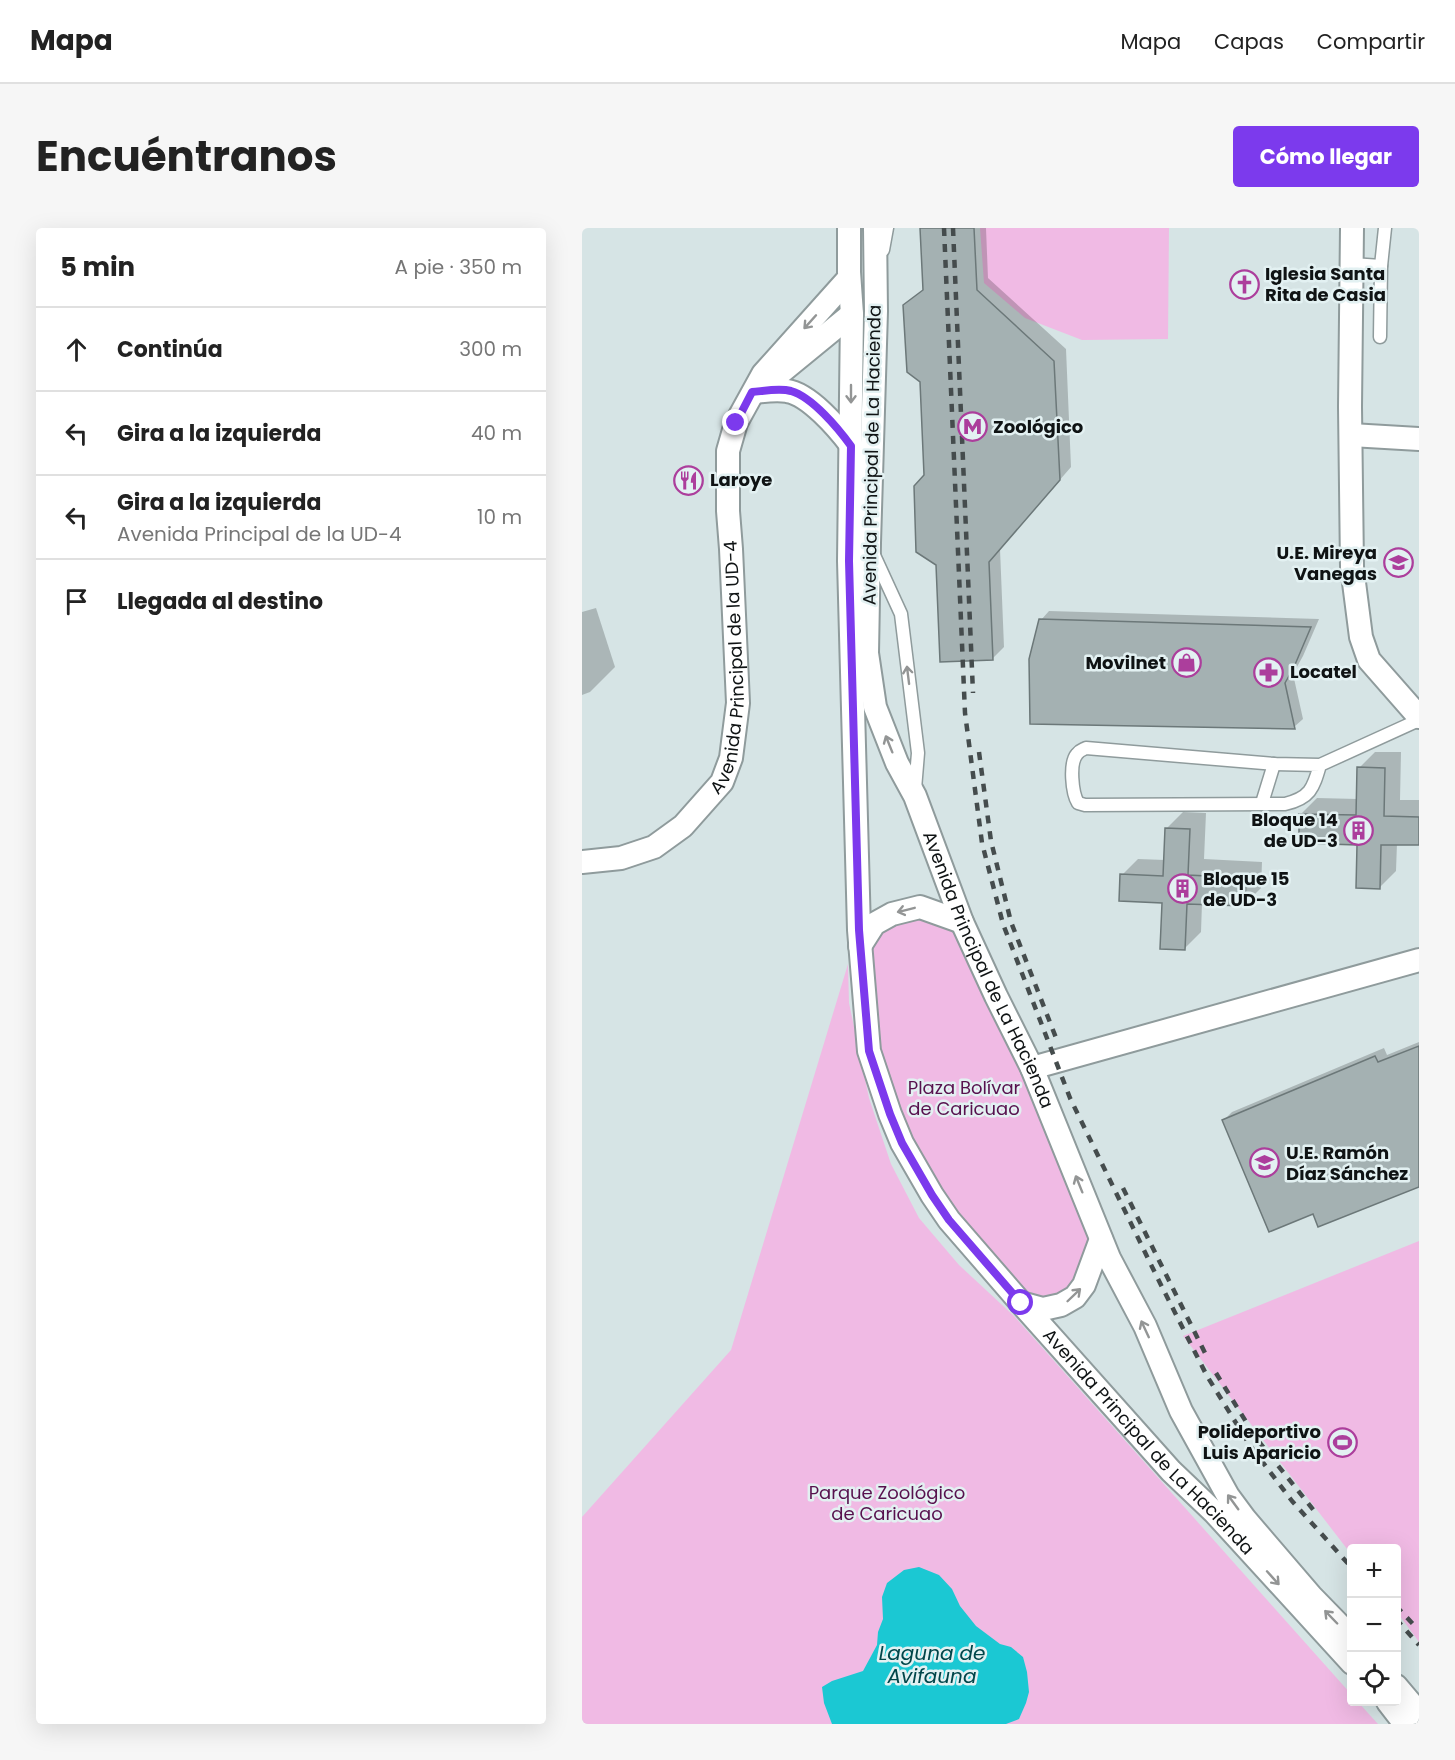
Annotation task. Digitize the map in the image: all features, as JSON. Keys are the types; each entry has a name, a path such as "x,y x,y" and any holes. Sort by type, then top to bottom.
{"street":[{"name":"Avenida Principal de La Hacienda","path":"849,228 852,314 849,561 860,946 869,1051 890,1114 902,1143 949,1220 1171,1471 1214,1512 1347,1658"},
{"name":"Avenida Principal de La Hacienda","path":"875,228 876,311 867,653 875,707 897,763 915,796 962,922 1032,1068 1109,1258 1145,1326 1181,1411 1228,1496 1245,1519 1311,1596 1347,1633"},
{"path":"1352,228 1352,567 1360,637 1369,660 1419,718"},
{"path":"849,278 875,274"},
{"name":"Avenida Principal de la UD-4","path":"582,862 621,858 654,847 692,818 718,788 727,771 734,741 738,703 728,512 728,452 736,423 762,374 849,278"},
{"path":"752,392 777,376 852,314 876,311"},
{"path":"752,392 789,391 803,396 834,425 851,446"},
{"path":"1351,435 1419,439"},
{"path":"860,946 874,924 892,914 920,907 962,922"},
{"path":"1032,1068 1419,960"},
{"path":"1021,1303 1043,1310 1061,1305 1075,1297 1083,1285 1101,1239"},
{"path":"1401,1692 1419,1713"},
{"path":"1392,1706 1405,1724"}],"lane":[{"path":"875,274 887,228"},
{"path":"1380,337 1384,228"},
{"path":"1352,264 1381,266"},
{"path":"869,543 901,614 918,753 915,796"},
{"path":"1320,765 1309,792 1299,800 1285,804 1085,805 1078,803 1074,796 1075,756 1086,748 1274,764 1320,765 1419,718"},
{"path":"1262,803 1274,764"}],"green space":[{"path":"980,228 1169,228 1168,339 1082,340 1025,318 984,283"},
{"name":"Plaza Bolívar de Caricuao","path":"892,914 962,922 1101,1239 1084,1285 1043,1309 979,1254 890,1114 860,946"},
{"name":"Parque Zoológico de Caricuao","path":"848,964 849,1003 869,1098 891,1164 919,1218 959,1265 1014,1316 1347,1690 1347,1706 1362,1706 1378,1724 582,1724 582,1517 731,1350"},
{"name":"Polideportivo Luis Aparicio","path":"1419,1241 1419,1642 1401,1617 1401,1544 1347,1544 1347,1549 1183,1336"}],"water":[{"name":"Laguna de Avifauna","path":"919,1567 939,1575 952,1589 960,1606 976,1626 1000,1644 1011,1647 1023,1657 1029,1692 1019,1719 1006,1724 832,1724 824,1703 822,1687 832,1681 863,1671 877,1645 878,1632 883,1619 882,1597 887,1583 904,1570"}],"building":[{"path":"920,228 974,228 977,290 1054,361 1060,480 989,562 993,660 940,662 936,565 916,552 914,486 924,475 920,382 907,372 903,305 923,290"},
{"path":"1039,619 1311,627 1285,683 1295,729 1030,724 1029,659"},
{"name":"Bloque 14 de UD-3","path":"1357,767 1385,768 1384,816 1419,817 1419,845 1381,845 1380,889 1356,888 1357,845 1299,843 1299,814 1356,815"},
{"name":"Bloque 15 de UD-3","path":"1165,828 1190,829 1188,875 1246,878 1245,906 1187,904 1185,950 1160,949 1162,903 1119,901 1120,874 1163,876"},
{"path":"1419,1046 1419,1187 1318,1227 1313,1214 1269,1232 1222,1120 1375,1056 1378,1062"}],"railway":[{"path":"944,228 965,713 982,843 1003,924 1070,1098 1207,1376 1249,1444 1292,1501 1347,1562"},
{"path":"953,228 973,693"},
{"path":"979,752 991,841 1011,922 1058,1043"},
{"path":"1123,1188 1206,1355"},
{"path":"1216,1373 1256,1438 1315,1512"},
{"path":"1401,1611 1413,1624"},
{"path":"1401,1625 1419,1645"}],"place":[{"name":"Iglesia Santa Rita de Casia","path":"1244,284"},
{"name":"Zoológico","path":"972,427"},
{"name":"Laroye","path":"689,480"},
{"name":"U.E. Mireya Vanegas","path":"1398,563"},
{"name":"Movilnet","path":"1187,663"},
{"name":"Locatel","path":"1269,672"},
{"name":"Bloque 14 de UD-3","path":"1359,830"},
{"name":"Bloque 15 de UD-3","path":"1182,889"},
{"name":"U.E. Ramón Díaz Sánchez","path":"1265,1163"},
{"name":"Polideportivo Luis Aparicio","path":"1342,1442"}],"route":[{"path":"736,423 752,392 789,391 803,396 834,425 851,446 849,561 859,930 869,1051 902,1143 932,1195 949,1220 1021,1303"}]}
